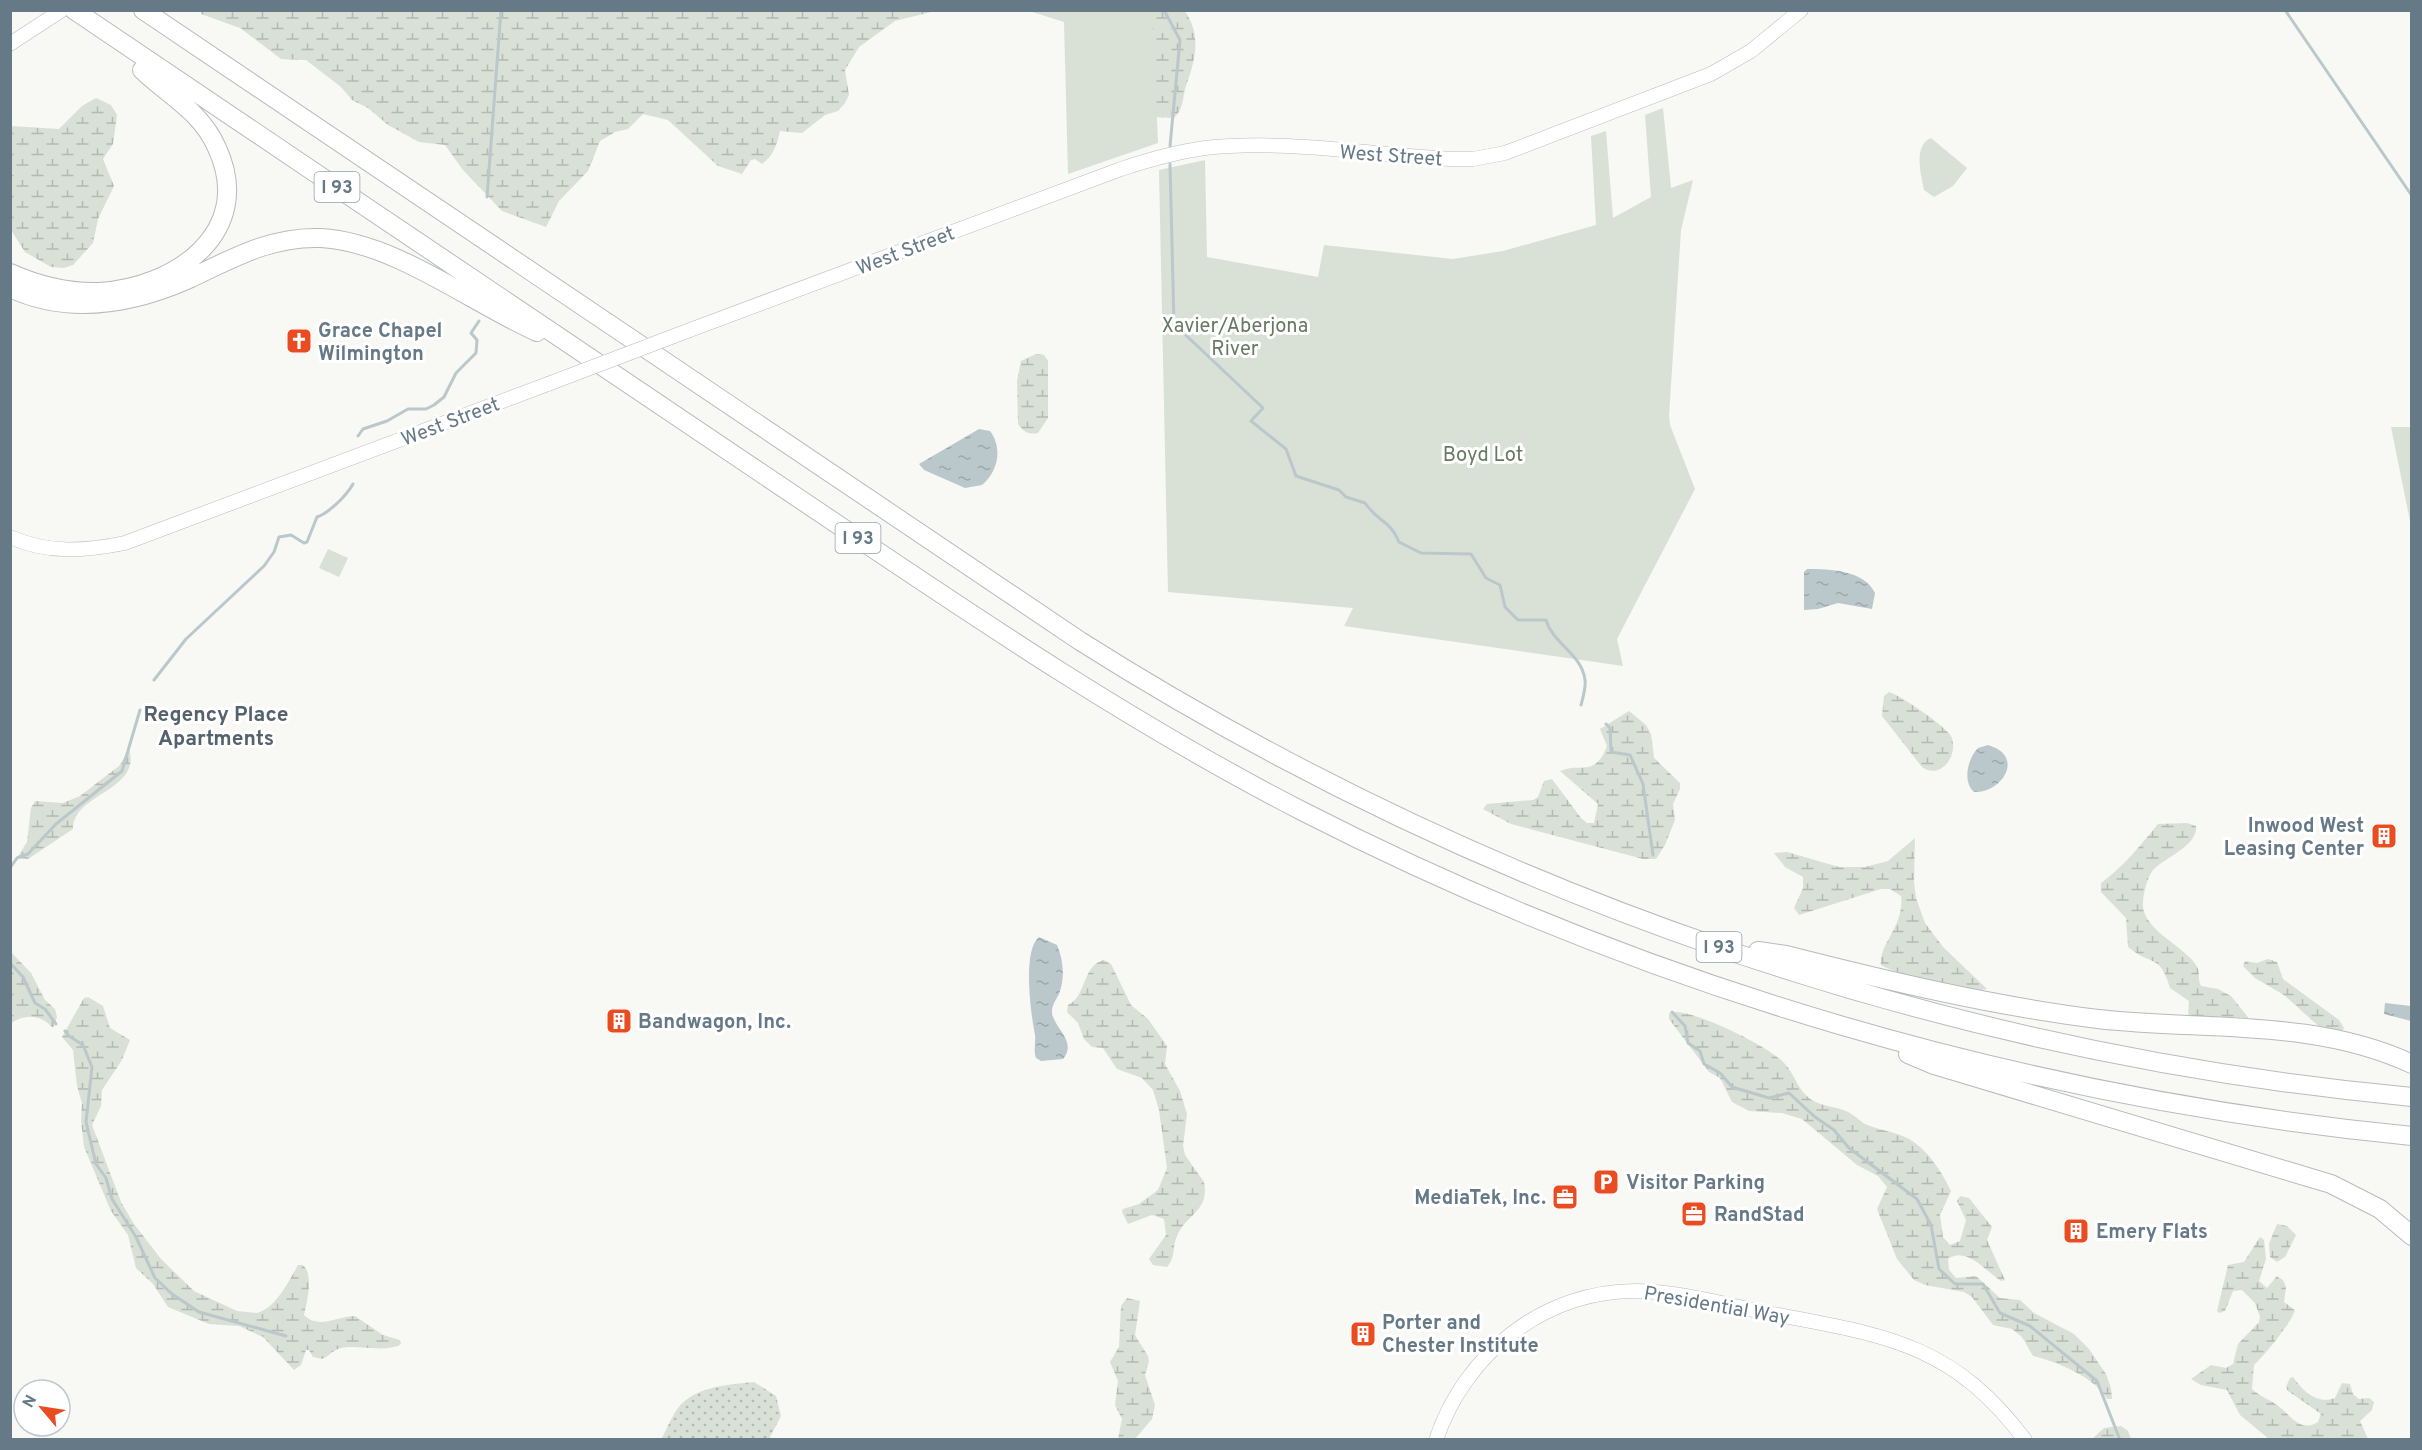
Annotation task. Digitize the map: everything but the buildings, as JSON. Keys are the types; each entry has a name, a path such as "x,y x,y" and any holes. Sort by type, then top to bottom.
{"highway":[{"name":"I 93","path":"74,10 1033,656 1122,711 1243,780 1399,858 1536,919 1688,977 1854,1030 1989,1065 2125,1095 2274,1119 2412,1136"},
{"name":"I 93","path":"142,10 1018,600 1144,680 1283,759 1416,825 1517,871 1715,946 1899,1003 2065,1044 2245,1077 2412,1097"},
{"path":"10,273 34,283 70,291 99,292 134,287 176,270 196,257 213,237 224,214 226,178 218,148 209,132 181,100 147,75 93,23"},
{"path":"10,288 54,301 110,303 151,294 269,244 299,239 339,240 380,251 510,320 581,352"},
{"path":"1715,946 1785,955 1886,980 2047,1011 2180,1026 2310,1034 2357,1044 2412,1064"},
{"path":"1854,1030 1934,1065 2331,1184 2380,1209 2412,1236"}],"main road":[{"path":"10,44 62,10"},
{"name":"West Street","path":"10,537 58,550 83,550 124,543 1121,169 1171,154 1204,148 1241,146 1452,159 1473,159 1505,153 1554,136 1718,70 1764,42 1801,10"},
{"name":"Presidential Way","path":"1436,1440 1461,1386 1482,1360 1509,1335 1537,1316 1573,1301 1600,1294 1637,1291 1693,1298 1856,1331 1908,1344 1946,1364 1979,1388 2001,1410 2025,1440"}],"green space":[{"path":"201,10 935,11 895,21 859,47 845,70 849,95 838,111 825,115 802,133 780,131 772,154 762,164 755,159 751,160 742,174 718,166 668,120 643,114 628,129 615,132 600,141 588,171 559,201 546,227 502,211 463,170 445,145 419,142 388,125 368,108 352,100 341,87 306,60 281,59 240,28 201,14"},
{"path":"1029,11 1152,11 1158,143 1068,174 1064,22"},
{"path":"1128,11 1185,11 1190,20 1195,37 1195,55 1182,106 1174,118 1155,117"},
{"path":"96,98 111,105 117,115 113,144 103,159 114,186 98,219 93,243 73,265 64,268 51,267 25,252 11,230 11,126 59,129 82,106"},
{"name":"Boyd Lot","path":"1663,108 1671,188 1693,180 1681,230 1669,416 1670,425 1695,489 1617,639 1623,666 1344,626 1353,608 1168,592 1159,170 1205,160 1207,257 1318,277 1324,245 1453,259 1503,251 1596,225 1591,136 1606,131 1613,218 1651,197 1645,115"},
{"path":"1931,138 1967,168 1953,186 1934,197 1924,190 1920,161 1922,147"},
{"path":"1036,354 1044,355 1048,361 1048,418 1038,433 1032,434 1024,431 1018,424 1017,381 1021,361"},
{"path":"2391,427 2411,427 2411,526"},
{"path":"328,549 348,558 339,577 319,568"},
{"path":"1889,692 1924,712 1949,733 1952,738 1952,752 1950,759 1941,769 1935,771 1922,767 1882,716 1884,696"},
{"path":"1629,711 1646,725 1651,734 1654,758 1680,783 1680,789 1673,804 1675,820 1665,845 1656,859 1643,859 1511,824 1483,809 1487,804 1533,800 1538,797 1544,781 1552,779 1581,818 1587,823 1594,823 1598,804 1560,771 1593,766 1598,762 1607,746 1600,729"},
{"path":"129,749 130,763 126,774 84,807 76,817 73,829 28,859 17,858 27,842 31,808 35,801 63,803 80,796 119,766"},
{"path":"2187,823 2196,826 2195,833 2187,845 2152,871 2144,895 2144,912 2156,929 2196,965 2201,986 2218,989 2231,996 2251,1021 2188,1018 2189,1001 2170,988 2159,965 2128,947 2126,918 2101,892 2101,883 2124,863 2158,824"},
{"path":"1915,838 1914,882 1916,898 1925,923 1943,947 1987,989 1965,989 1933,983 1881,965 1883,950 1896,925 1901,906 1901,896 1890,889 1881,889 1799,915 1794,908 1803,888 1803,877 1785,867 1774,853 1787,852 1839,867 1865,867 1888,861"},
{"path":"11,952 31,973 45,1000 55,1009 57,1017 53,1028 43,1020 33,1017 22,1018 11,1023"},
{"path":"2268,959 2277,962 2283,979 2339,1020 2344,1028 2340,1034 2324,1031 2284,995 2255,978 2243,966 2245,961 2257,963"},
{"path":"1104,960 1111,964 1131,1005 1148,1019 1167,1046 1165,1064 1180,1091 1187,1114 1183,1146 1185,1155 1204,1182 1203,1200 1181,1229 1172,1259 1167,1267 1153,1265 1149,1259 1166,1235 1164,1219 1152,1215 1128,1224 1122,1212 1123,1209 1139,1204 1158,1190 1167,1168 1159,1110 1153,1090 1142,1078 1117,1069 1103,1048 1092,1047 1084,1039 1078,1023 1067,1012 1068,1005 1079,995 1092,968"},
{"path":"88,997 103,1006 110,1028 130,1040 122,1060 102,1090 101,1106 92,1125 121,1202 134,1224 161,1259 194,1291 237,1311 257,1313 276,1300 298,1265 303,1265 309,1282 304,1315 322,1322 355,1316 383,1335 400,1340 401,1344 386,1348 344,1347 322,1359 313,1357 309,1350 306,1350 301,1365 294,1370 263,1337 239,1326 209,1324 168,1307 153,1284 136,1268 128,1235 111,1211 84,1147 81,1121 82,1103 77,1086 73,1050 62,1037 84,998"},
{"path":"1669,1013 1699,1017 1733,1031 1765,1049 1785,1064 1803,1092 1812,1100 1846,1111 1865,1124 1900,1135 1917,1144 1937,1166 1951,1191 1940,1215 1943,1237 1950,1245 1960,1241 1966,1220 1957,1201 1960,1196 1969,1198 1992,1227 1987,1240 2005,1280 2001,1281 1976,1262 1962,1255 1948,1259 1949,1270 1956,1278 1976,1276 2000,1298 2020,1300 2034,1313 2074,1334 2089,1349 2106,1374 2112,1399 2107,1399 2093,1384 2074,1371 2033,1356 2022,1337 2012,1329 1993,1325 1972,1297 1964,1292 1925,1285 1914,1280 1897,1259 1877,1209 1887,1187 1878,1176 1857,1165 1802,1119 1782,1113 1749,1111 1732,1102 1720,1078 1709,1072 1669,1019"},
{"path":"2277,1224 2287,1226 2296,1235 2285,1257 2277,1262 2270,1257 2269,1244"},
{"path":"2260,1237 2264,1240 2266,1259 2259,1281 2267,1288 2277,1276 2283,1280 2286,1287 2284,1302 2295,1310 2271,1347 2254,1365 2252,1389 2306,1426 2318,1422 2321,1414 2288,1391 2286,1387 2290,1378 2293,1377 2311,1395 2322,1400 2335,1398 2342,1383 2350,1384 2353,1394 2359,1399 2369,1398 2374,1402 2372,1410 2360,1421 2368,1439 2269,1439 2240,1415 2227,1390 2201,1385 2191,1379 2211,1365 2226,1368 2233,1364 2238,1344 2259,1322 2260,1317 2255,1303 2242,1290 2233,1291 2225,1311 2219,1313 2217,1311 2228,1265 2244,1262"},
{"path":"1127,1298 1140,1301 1135,1335 1148,1356 1145,1375 1155,1405 1152,1419 1135,1439 1118,1439 1122,1419 1115,1405 1118,1381 1110,1362 1119,1347 1121,1306"},
{"path":"754,1382 776,1396 781,1416 769,1439 661,1439 678,1408 693,1395 718,1386"},
{"path":"2121,1426 2128,1431 2131,1439 2092,1439 2104,1428"}],"water":[{"path":"979,429 990,431 997,452 995,467 982,485 965,488 924,470 919,464"},
{"path":"1807,569 1846,572 1855,575 1870,585 1875,593 1872,609 1838,603 1818,609 1804,610 1804,572"},
{"path":"1988,745 1999,750 2006,757 2008,765 2006,773 1993,787 1974,792 1968,782 1969,763 1978,748"},
{"path":"1039,937 1057,945 1061,956 1062,985 1052,1010 1053,1017 1067,1043 1067,1053 1063,1059 1041,1061 1035,1055 1029,968 1034,944"},
{"path":"2385,1003 2411,1006 2411,1021 2384,1014"}],"waterway":[{"path":"487,197 501,10"},
{"path":"1164,10 1180,40 1170,146"},
{"path":"2285,10 2412,196"},
{"path":"1170,164 1174,324 1263,408 1251,421 1286,449 1296,476 1339,490 1346,497 1365,503 1388,525 1399,542 1421,553 1471,554 1486,578 1500,585 1505,607 1518,620 1546,620 1555,636 1579,663 1583,671 1585,686 1581,705"},
{"path":"358,436 363,429 387,421 408,409 426,409 444,397 456,373 476,353 477,340 471,333 479,321"},
{"path":"154,680 186,639 264,566 274,552 279,537 291,535 304,543 307,542 317,517 337,503 353,484"},
{"path":"10,868 17,858 28,854 56,824 122,771 140,710"},
{"path":"1606,724 1610,728 1611,752 1630,755 1643,784 1653,855"},
{"path":"10,963 23,977 35,1003 45,1009 56,1024"},
{"path":"1672,1012 1685,1026 1688,1043 1700,1051 1704,1064 1720,1073 1732,1087 1769,1098 1789,1093 1815,1117 1834,1130 1849,1148 1917,1199 1931,1225 1939,1269 1955,1284 1983,1284 2000,1313 2030,1326 2097,1381 2120,1440"},
{"path":"65,1031 83,1045 92,1067 86,1122 96,1164 106,1178 112,1199 136,1237 155,1278 172,1294 199,1312 286,1336"}],"place":[{"name":"Grace Chapel Wilmington","path":"299,341"},
{"name":"Inwood West Leasing Center","path":"2384,836"},
{"name":"Bandwagon, Inc.","path":"619,1021"},
{"name":"Visitor Parking","path":"1606,1182"},
{"name":"MediaTek, Inc.","path":"1565,1197"},
{"name":"RandStad","path":"1694,1214"},
{"name":"Emery Flats","path":"2076,1231"},
{"name":"Porter and Chester Institute","path":"1363,1334"}],"district":[{"name":"Regency Place Apartments","path":"216,726"}],"park label":[{"name":"Xavier/Aberjona River","path":"1235,336"}]}
